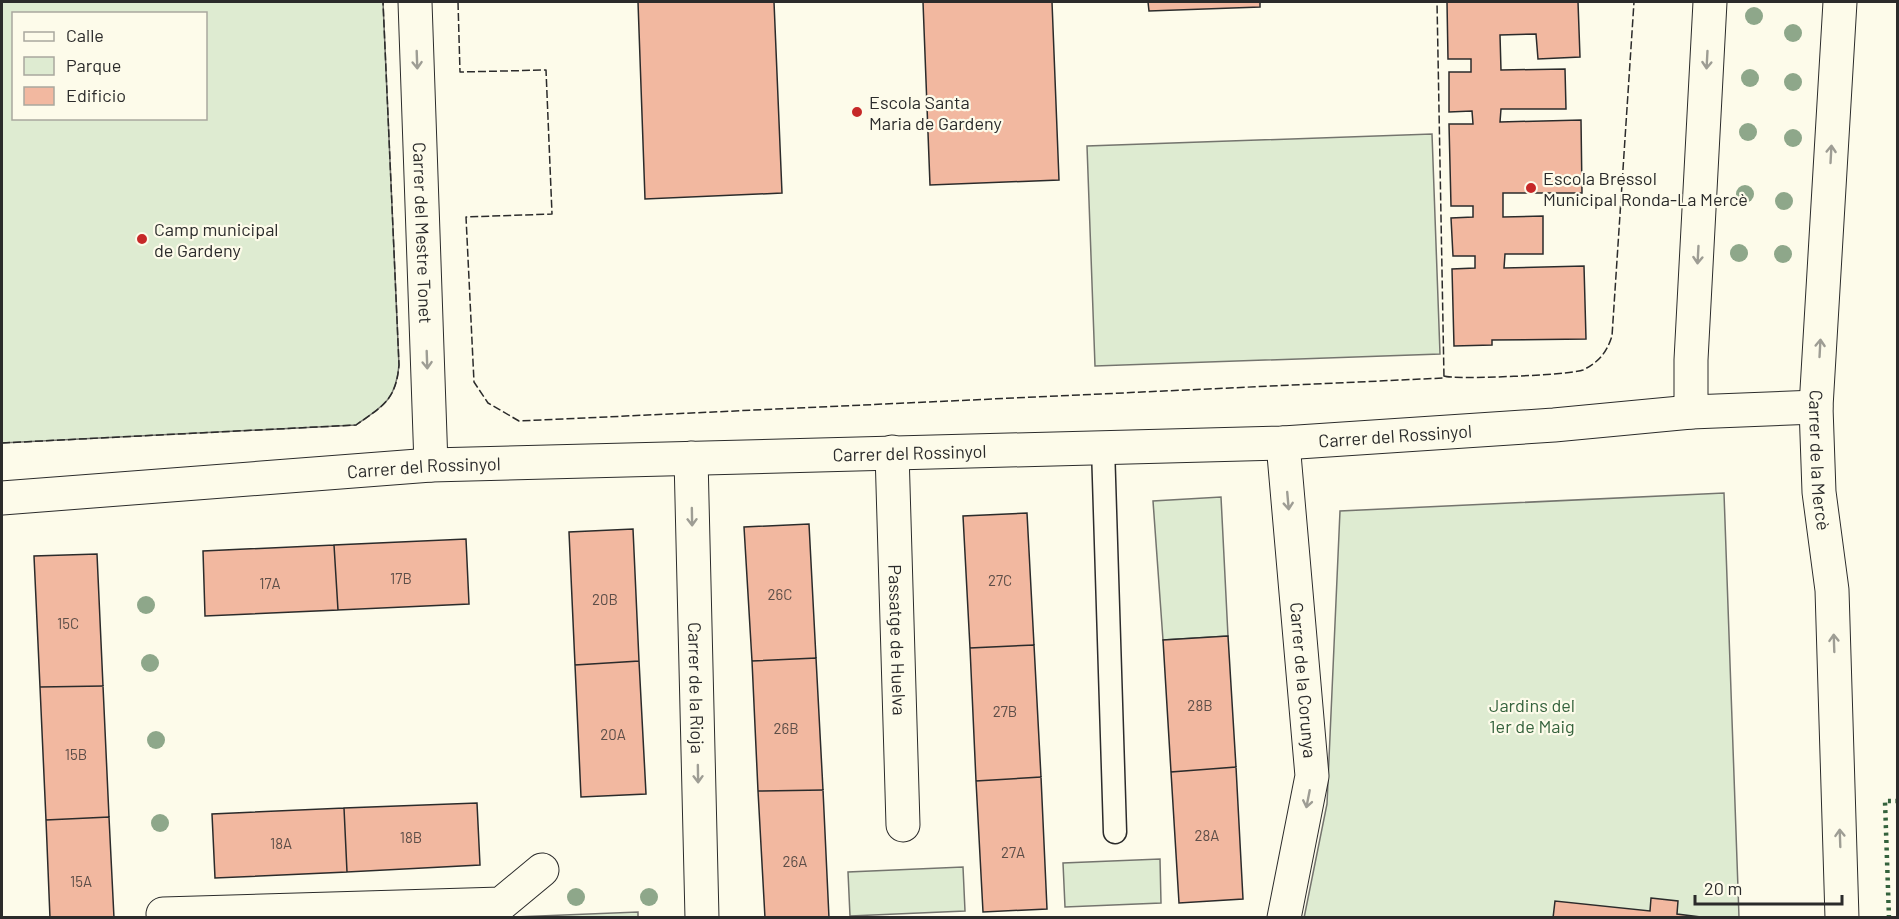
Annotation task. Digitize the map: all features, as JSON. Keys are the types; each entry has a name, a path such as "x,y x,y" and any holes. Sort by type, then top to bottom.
{"street":[{"name":"Carrer del Mestre Tonet","path":"415,2 430,465"},
{"path":"1691,412 1691,360 1710,2"},
{"name":"Carrer de la Mercè","path":"1840,2 1816,407 1819,492 1832,590 1842,918"},
{"name":"Carrer del Rossinyol","path":"2,498 430,465 1283,442 1554,425 1691,412 1816,407"},
{"name":"Carrer de la Corunya","path":"1283,442 1312,776 1284,918"},
{"name":"Passatge de Huelva","path":"892,452 903,825"},
{"name":"Carrer de la Rioja","path":"691,458 702,918"},
{"path":"164,918 164,914 501,904 542,870"}],"lane":[{"path":"1103,447 1115,832"}],"green space":[{"path":"2,2 383,2 399,365 395,386 386,401 374,413 356,425 2,443"},
{"path":"1432,134 1440,354 1095,366 1087,146"},
{"name":"Jardins del 1er de Maig","path":"1724,493 1739,917 1304,918 1327,804 1340,511"},
{"path":"1221,497 1228,636 1163,640 1153,501"},
{"path":"1160,859 1161,903 1065,907 1063,863"},
{"path":"963,867 965,911 850,916 848,872"},
{"path":"638,912 638,918 491,918"}],"building":[{"path":"638,2 774,2 782,193 645,199"},
{"path":"923,2 1052,2 1059,180 930,185"},
{"path":"1148,2 1260,2 1260,7 1149,11"},
{"path":"1447,2 1578,2 1580,57 1538,59 1536,34 1500,35 1501,70 1565,69 1566,109 1501,109 1500,122 1581,120 1582,193 1503,193 1503,217 1543,216 1543,254 1505,254 1504,268 1584,266 1586,339 1492,340 1492,345 1454,346 1452,269 1475,268 1475,256 1453,256 1451,218 1473,217 1473,206 1451,206 1449,124 1473,124 1472,111 1449,112 1449,72 1471,72 1471,59 1448,59"},
{"path":"1027,513 1034,645 970,648 963,516"},
{"path":"809,524 816,658 752,661 744,527"},
{"path":"633,529 639,661 575,665 569,532"},
{"path":"466,539 469,604 338,610 334,545"},
{"path":"334,545 338,610 205,616 203,551"},
{"path":"97,554 103,686 40,687 34,556"},
{"path":"1228,636 1236,767 1171,772 1163,640"},
{"path":"1034,645 1041,777 976,781 970,648"},
{"path":"816,658 823,790 758,791 752,661"},
{"path":"639,661 646,794 581,797 575,665"},
{"path":"103,686 109,817 46,820 40,687"},
{"path":"1236,767 1243,899 1179,903 1171,772"},
{"path":"1041,777 1047,909 983,912 976,781"},
{"path":"823,790 829,918 765,918 758,791"},
{"path":"477,803 480,865 347,872 344,808"},
{"path":"344,808 347,872 215,878 212,814"},
{"path":"109,817 114,918 50,918 46,820"},
{"path":"1651,898 1678,901 1677,914 1709,918 1553,918 1555,901 1650,911"}],"hedge":[{"path":"1889,918 1885,801 1898,801"}],"fence":[{"path":"2,443 356,425 381,407 395,386 399,365 383,2"},
{"path":"458,2 460,72 546,70 552,214 466,217 474,382 488,403 519,421 1444,378 1437,2"},
{"path":"1444,376 1489,377 1574,372 1594,364 1608,347 1612,336 1634,2"}],"place":[{"name":"Escola Santa Maria de Gardeny","path":"857,112"},
{"name":"Escola Bressol Municipal Ronda-La Mercè","path":"1531,188"},
{"name":"Camp municipal de Gardeny","path":"142,239"}]}
